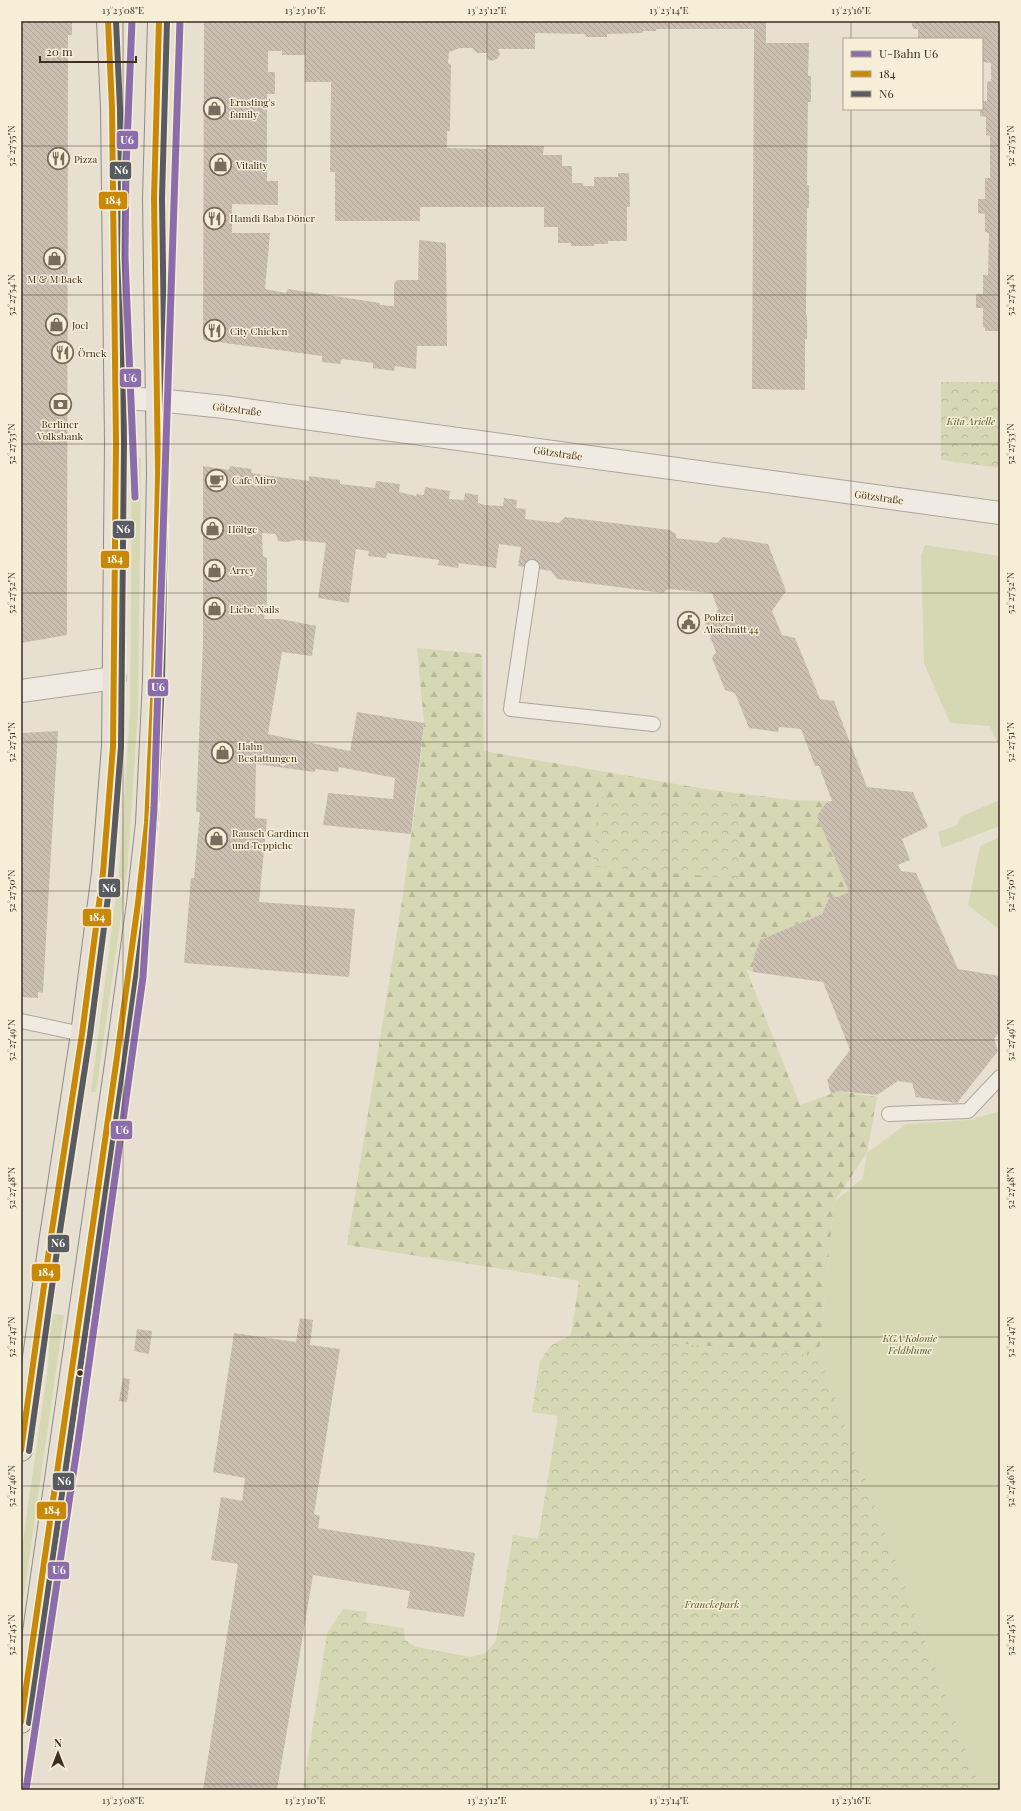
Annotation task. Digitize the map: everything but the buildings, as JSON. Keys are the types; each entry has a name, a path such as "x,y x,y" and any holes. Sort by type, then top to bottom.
{"main road":[{"path":"21,1450 50,1243 82,1034 103,874 109,812 115,678 116,398 112,108 108,21"},
{"path":"21,1722 116,1064 138,904 146,823 154,680 158,400 154,198 159,21"}],"street":[{"name":"Götzstraße","path":"116,398 158,400 224,407 1000,513"},
{"path":"21,691 115,678"}],"lane":[{"path":"532,567 511,709 653,724"},
{"path":"21,1021 82,1034"},
{"path":"889,1114 968,1111 1000,1077"}],"green space":[{"name":"Kita Arielle","path":"941,382 1000,382 1000,468 941,460"},
{"path":"132,458 141,458 138,712 127,874 96,1092 91,1092 119,873 130,712"},
{"path":"925,545 1000,556 1000,749 990,726 950,723 924,663 921,556"},
{"path":"417,648 482,654 484,751 699,788 791,800 832,801 826,803 817,816 849,892 838,897 830,896 822,914 760,940 753,960 753,972 746,969 800,1105 839,1091 877,1097 867,1153 834,1202 819,1355 571,1335 579,1281 347,1245 402,901 416,801 424,723"},
{"path":"599,797 739,803 739,879 593,866"},
{"path":"1000,800 1000,826 942,848 938,832 957,825 960,817"},
{"path":"1000,837 1000,930 968,905 980,846"},
{"name":"KGA Kolonie Feldblume","path":"1000,1111 1000,1790 981,1790 819,1355 834,1202 863,1178 867,1153 906,1124 969,1120"},
{"path":"51,1314 64,1315 21,1616 21,1554 48,1367"},
{"name":"Franckepark","path":"571,1335 819,1355 981,1790 303,1790 327,1633 343,1609 367,1612 365,1622 404,1628 405,1640 416,1647 471,1657 486,1653 496,1640 513,1535 538,1539 558,1416 532,1412 540,1361 550,1346"}],"metro line":[{"name":"U6","path":"132,21 126,169 125,257 135,497"},
{"name":"U6","path":"26,1790 79,1435 143,977 154,808 180,21"}],"transit line":[{"name":"184","path":"21,1450 50,1243 82,1034 103,873 113,746 116,443 112,108 108,21"},
{"name":"N6","path":"29,1451 58,1244 90,1035 111,874 121,747 124,443 120,108 116,21"},
{"name":"184","path":"21,1722 116,1064 138,903 147,823 154,680 158,473 154,198 159,21"},
{"name":"N6","path":"29,1723 124,1065 146,904 155,824 162,680 166,473 162,198 167,21"}],"place":[{"name":"Ernsting's family","path":"214,108"},
{"name":"Pizza","path":"59,159"},
{"name":"Vitality","path":"221,165"},
{"name":"Hamdi Baba Döner","path":"215,218"},
{"name":"M & M Back","path":"55,259"},
{"name":"Joel","path":"56,325"},
{"name":"City Chicken","path":"214,331"},
{"name":"Örnek","path":"63,353"},
{"name":"Berliner Volksbank","path":"60,404"},
{"name":"Cafe Miro","path":"217,480"},
{"name":"Höltge","path":"213,529"},
{"name":"Arrey","path":"215,570"},
{"name":"Liebe Nails","path":"214,609"},
{"name":"Polizei Abschnitt 44","path":"689,623"},
{"name":"Hahn Bestattungen","path":"222,752"},
{"name":"Rausch Gardinen und Teppiche","path":"217,839"}]}
